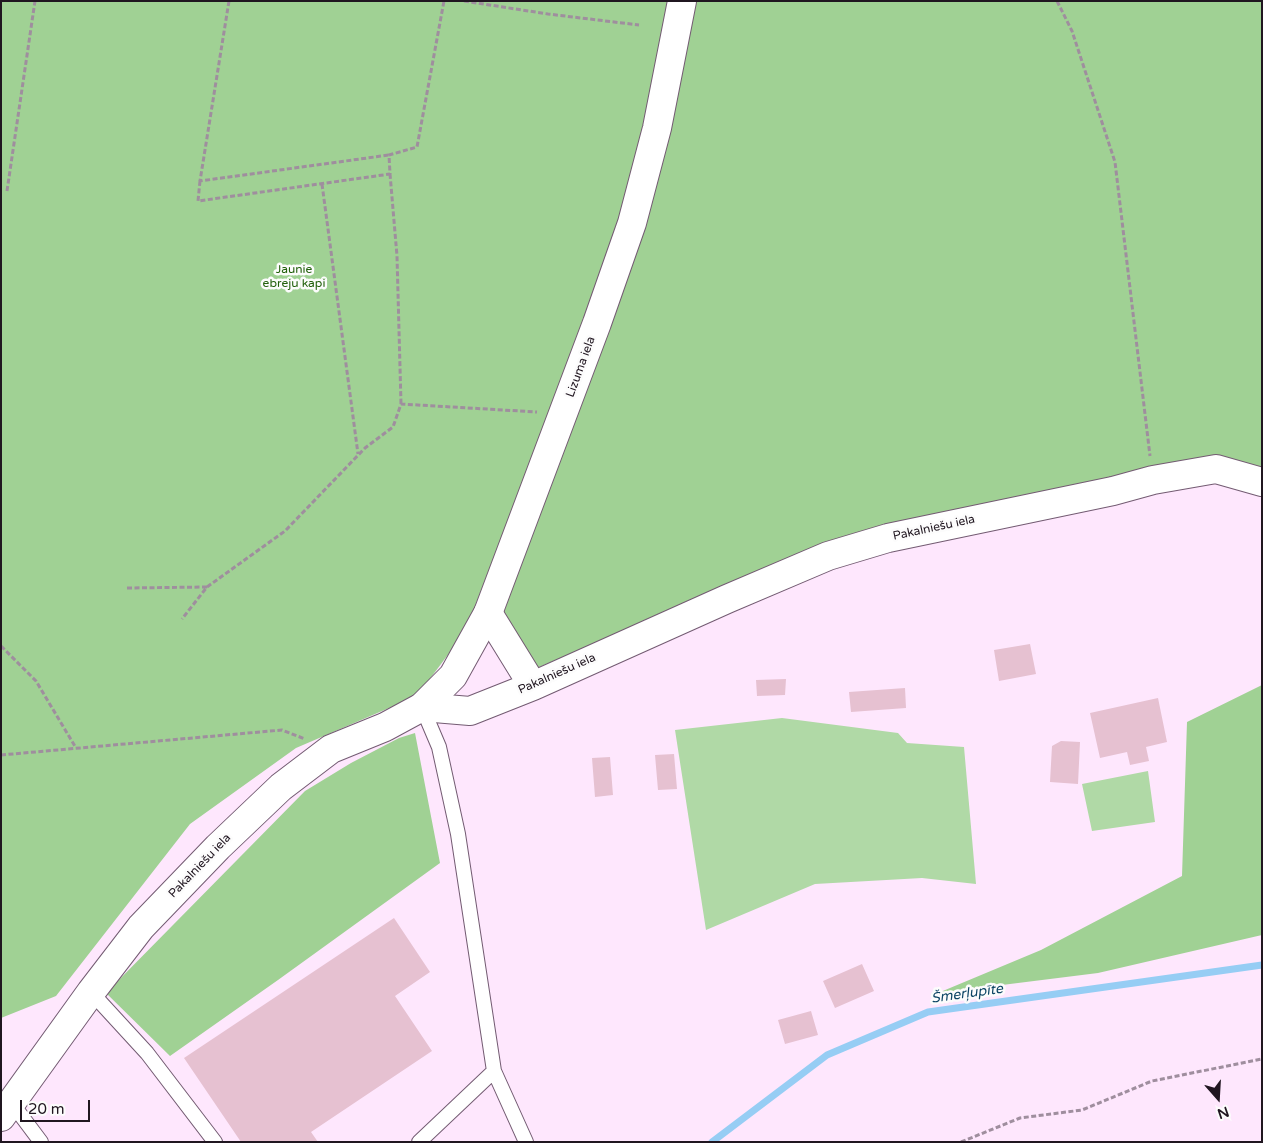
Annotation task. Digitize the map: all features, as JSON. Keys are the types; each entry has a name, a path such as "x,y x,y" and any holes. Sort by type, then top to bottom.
{"street":[{"name":"Lizuma iela","path":"422,706 453,676 488,613 562,420 632,223 657,128 682,1"},
{"name":"Pakalniešu iela","path":"6,1110 91,992 141,928 218,847 281,787 331,749 385,727 422,706 470,711 533,686 726,599 828,556 888,538 1113,491 1153,480 1216,469 1262,482"},
{"path":"488,613 533,686"}],"lane":[{"path":"422,706 439,747 458,834 494,1071 526,1142"},
{"path":"91,992 147,1053 215,1142"},
{"path":"419,1142 494,1071"},
{"path":"6,1110 41,1142"}],"path":[{"path":"7,191 35,1"},
{"path":"230,1 198,200 390,174"},
{"path":"200,181 389,155 417,147 444,1"},
{"path":"464,1 639,25"},
{"path":"1057,1 1072,31 1115,162 1153,480"},
{"path":"182,619 207,587 285,531 358,454 393,427 401,404 397,256 389,155"},
{"path":"322,184 358,454"},
{"path":"401,404 538,412 562,420"},
{"path":"126,588 207,587"},
{"path":"1,646 36,681 76,748"},
{"path":"1,755 282,730 331,749"},
{"path":"961,1142 1020,1118 1082,1110 1152,1081 1262,1059"}],"green space":[{"name":"Jaunie ebreju kapi","path":"1,1 1262,1 1262,473 855,533 532,670 501,620 624,275 598,286 465,632 417,696 296,748 190,824 56,996 1,1018"},
{"path":"1262,685 1262,935 1098,973 938,993 1041,950 1182,876 1187,722"},
{"path":"782,718 898,733 907,743 964,747 976,884 922,878 815,884 706,930 675,730"},
{"path":"415,733 440,863 170,1056 106,993 305,791 351,763 399,738"},
{"path":"1148,771 1155,822 1092,831 1082,784"}],"building":[{"path":"1030,644 1036,674 999,681 994,650"},
{"path":"786,679 785,695 757,696 756,680"},
{"path":"905,688 906,708 851,712 849,692"},
{"path":"1158,698 1167,742 1146,747 1149,761 1130,765 1127,752 1100,758 1090,713"},
{"path":"1061,741 1080,742 1078,784 1050,782 1052,746"},
{"path":"674,754 677,789 658,790 655,755"},
{"path":"610,757 613,795 595,797 592,758"},
{"path":"394,918 430,972 395,996 432,1051 311,1132 318,1142 241,1142 184,1058"},
{"path":"862,964 874,991 835,1008 823,981"},
{"path":"811,1011 818,1035 785,1044 778,1020"}],"waterway":[{"name":"Šmerļupīte","path":"712,1142 827,1055 928,1012 1262,965"}]}
